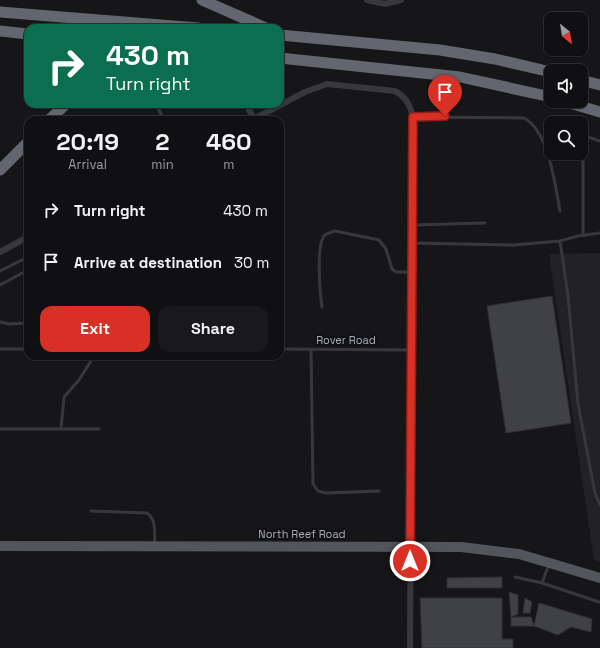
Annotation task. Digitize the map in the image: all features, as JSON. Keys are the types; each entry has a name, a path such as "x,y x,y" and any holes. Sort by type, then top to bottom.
{"highway":[{"path":"202,0 257,24"},
{"path":"0,12 148,24"},
{"path":"0,31 24,34"},
{"path":"284,35 440,50 495,59 544,70"},
{"path":"284,58 460,77 544,95"},
{"path":"588,82 600,85"},
{"path":"53,116 62,108"},
{"path":"587,108 600,112"},
{"path":"0,170 24,146"}],"main road":[{"name":"North Reef Road","path":"0,546 410,547 483,549 519,554 600,578"}],"street":[{"path":"367,0 385,4 401,0"},
{"path":"284,106 312,89 327,84 395,91 401,95 411,108 413,117 410,648"},
{"path":"268,116 281,108"},
{"path":"0,252 24,239"}],"lane":[{"path":"413,117 524,118 532,122 538,131 552,167 560,211"},
{"path":"583,235 584,141 588,137 600,141"},
{"path":"412,225 485,223"},
{"path":"322,307 319,282 320,249 323,237 328,233 335,231 379,240 386,250 392,269 396,272 412,272"},
{"path":"412,243 514,245 560,241 583,235 600,233"},
{"path":"560,241 568,296 578,404 595,493 600,505"},
{"path":"0,271 24,259"},
{"path":"0,285 24,272"},
{"path":"0,322 9,324 24,323"},
{"path":"0,349 24,349"},
{"name":"Rover Road","path":"284,349 411,350"},
{"path":"311,349 314,484 318,491 326,493 379,491"},
{"path":"61,429 64,397 91,360"},
{"path":"0,429 99,429"},
{"path":"91,511 148,513 152,516 154,521 155,546"},
{"path":"542,583 550,562"},
{"path":"515,577 542,583 598,602"}],"shaded area":[{"path":"600,253 600,562 594,560 549,254"}],"building":[{"path":"552,296 571,423 506,433 487,306"},
{"path":"502,577 502,588 447,588 447,578"},
{"path":"509,592 518,595 518,614 511,617"},
{"path":"420,598 502,598 502,639 513,639 513,648 422,648"},
{"path":"525,598 532,602 530,613 523,613"},
{"path":"539,603 592,619 591,632 571,627 558,635 534,626"},
{"path":"511,617 531,617 534,626 511,626"}],"route":[{"path":"410,561 413,117 445,116"}]}
